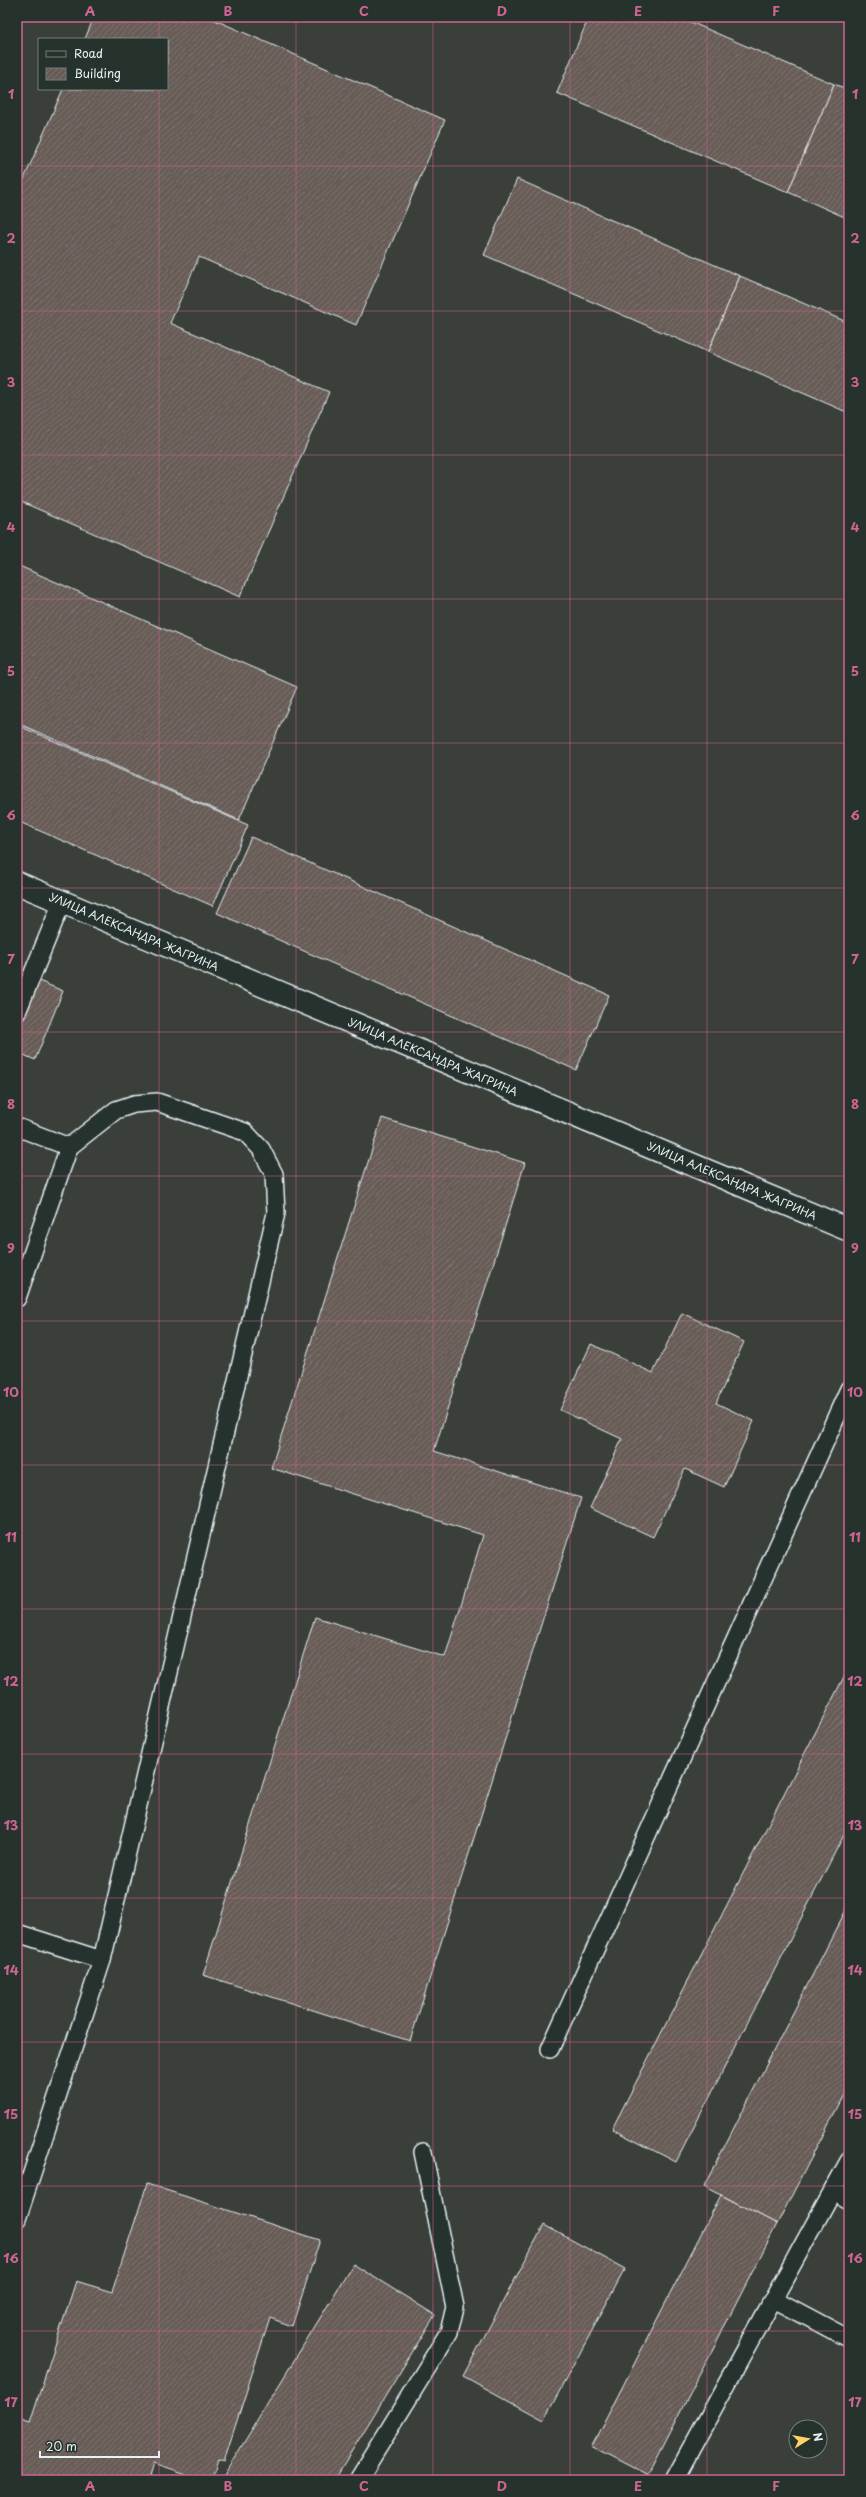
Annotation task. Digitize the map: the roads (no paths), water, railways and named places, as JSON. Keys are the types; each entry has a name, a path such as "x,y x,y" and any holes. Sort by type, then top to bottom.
{"street":[{"name":"УЛИЦА АЛЕКСАНДРА ЖАГРИНА","path":"17,883 849,1230"}],"lane":[{"path":"17,1012 62,902"},
{"path":"17,1298 69,1147 116,1110 134,1104 157,1102 245,1132 261,1149 274,1174 276,1213 102,1960 17,2219"},
{"path":"17,1127 69,1147"},
{"path":"550,2049 849,1389"},
{"path":"17,1933 102,1960"},
{"path":"358,2480 449,2332 455,2307 422,2152"},
{"path":"674,2480 849,2161"},
{"path":"833,2191 849,2200"},
{"path":"774,2299 849,2339"}]}
